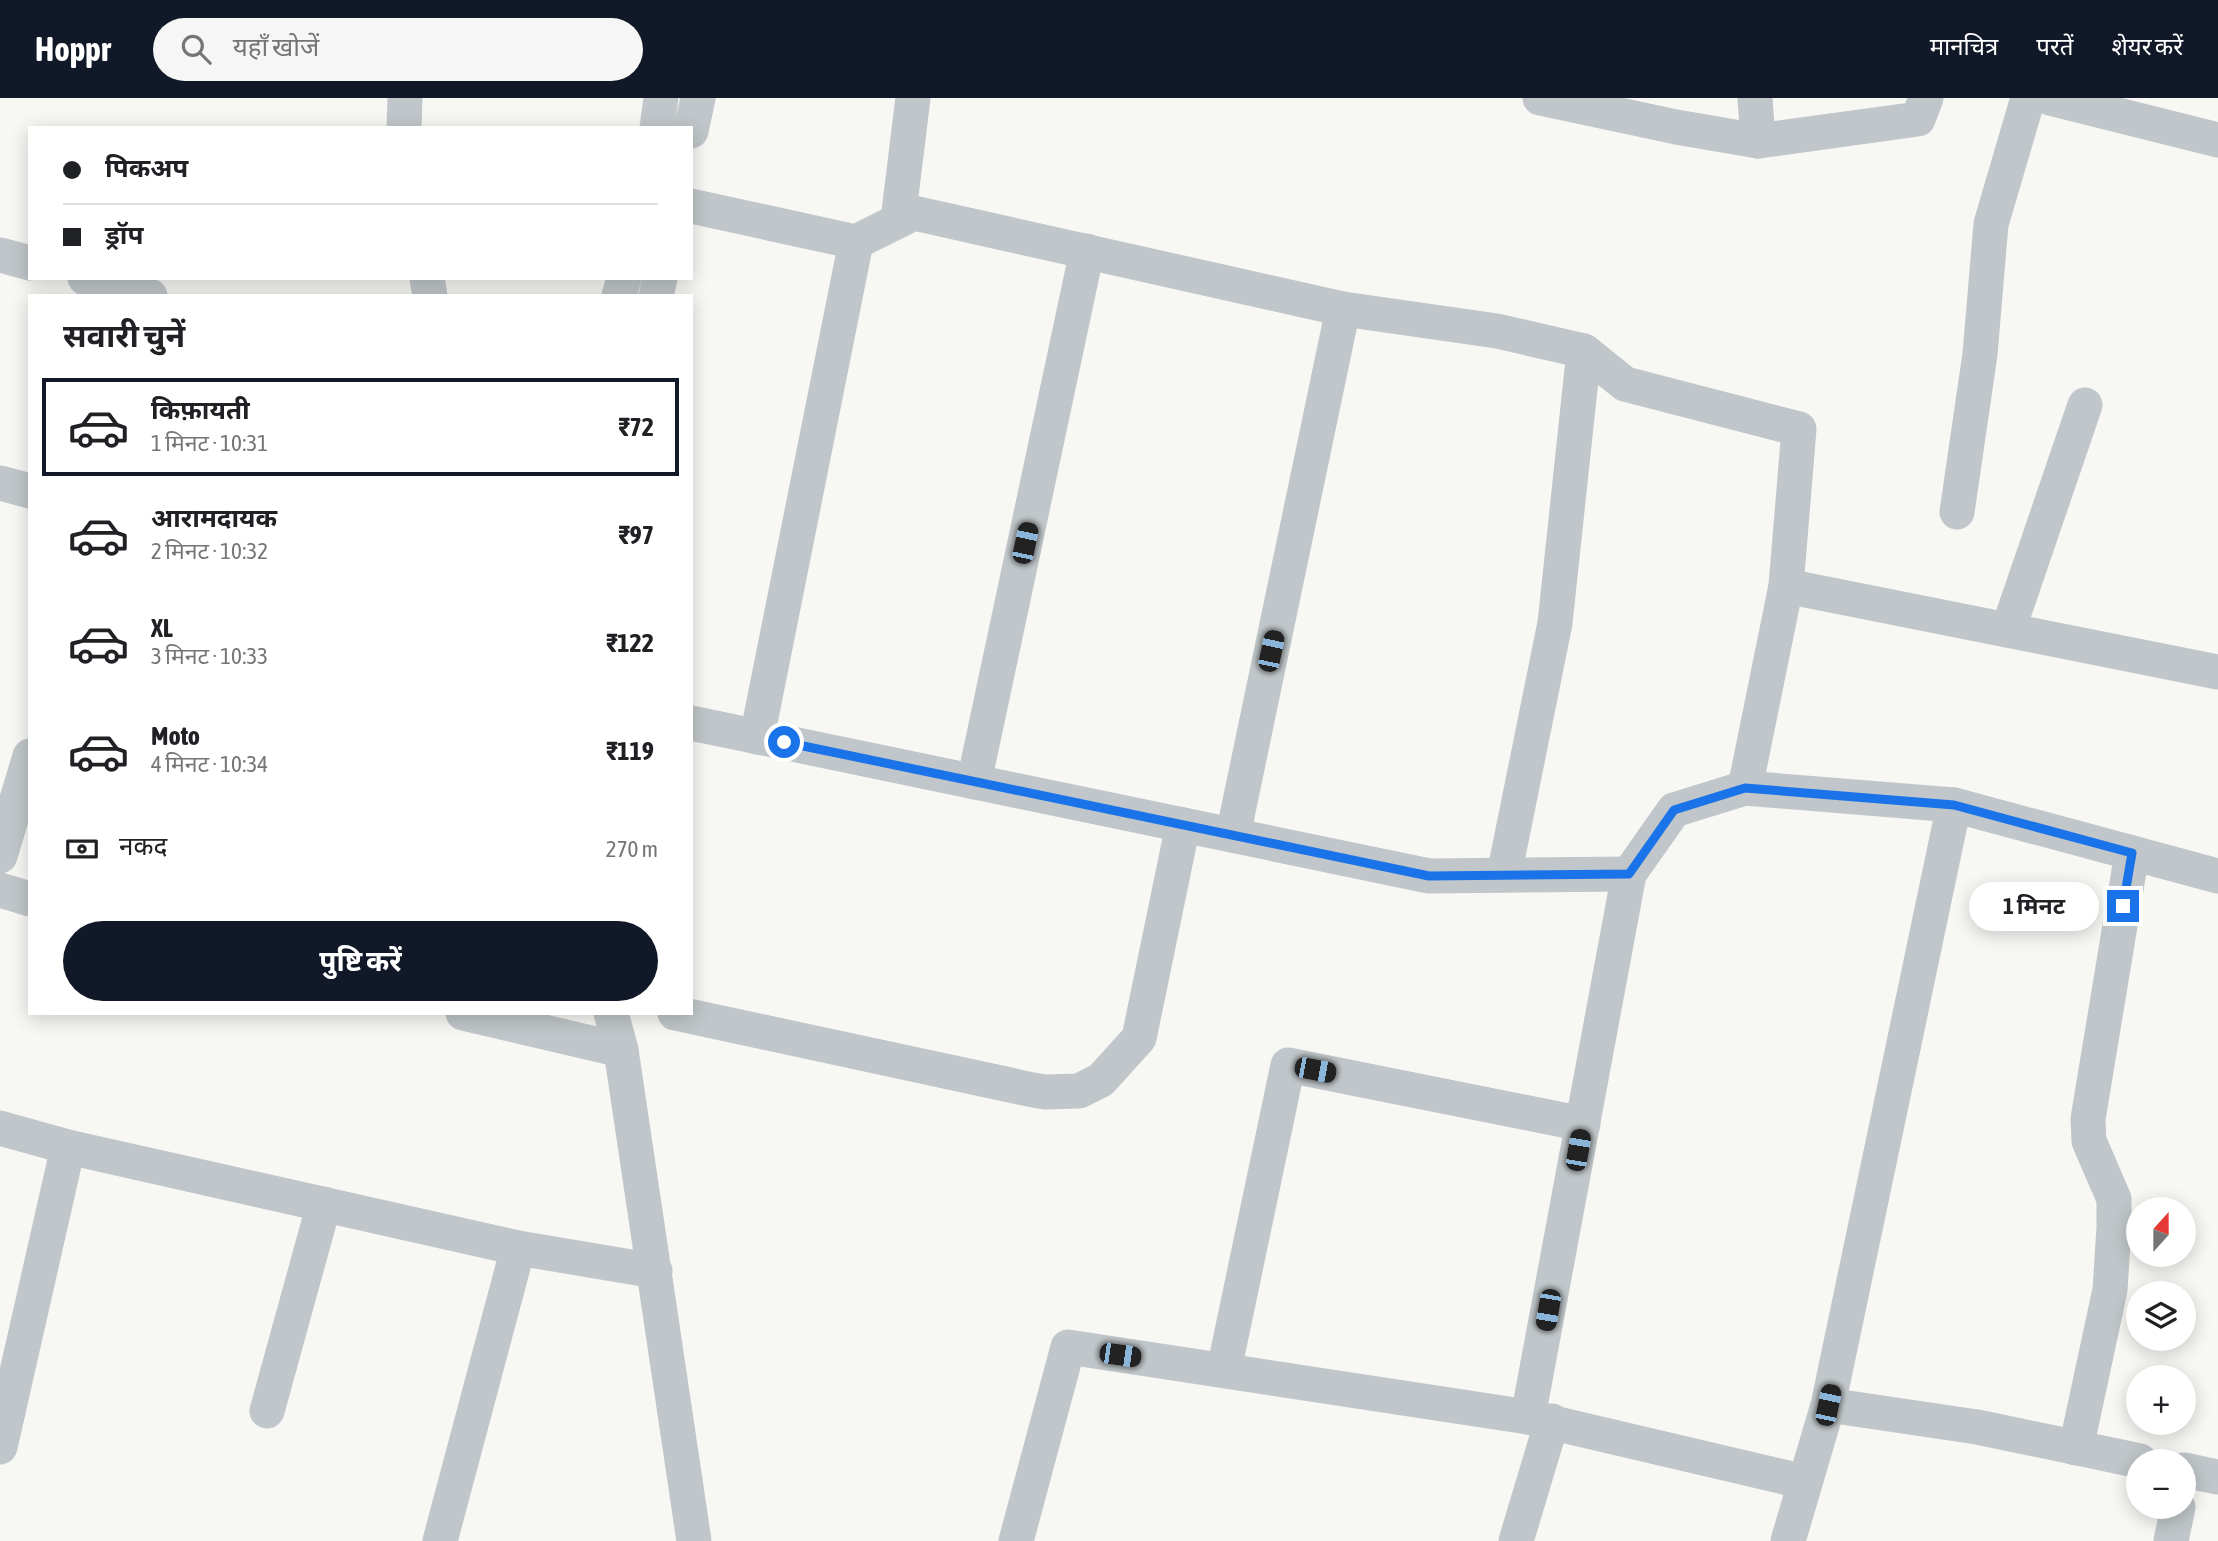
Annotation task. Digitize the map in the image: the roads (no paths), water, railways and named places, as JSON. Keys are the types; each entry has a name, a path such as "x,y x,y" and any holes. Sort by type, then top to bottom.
{"street":[{"path":"404,126 405,98"},
{"path":"657,126 662,98"},
{"path":"692,126 698,98"},
{"path":"898,220 913,98"},
{"path":"1540,98 1676,127 1758,141 1917,119 1926,98"},
{"path":"1755,98 1758,141"},
{"path":"1956,512 1980,354 1991,223 2028,98"},
{"path":"2050,98 2218,140"},
{"path":"693,206 856,242 914,213 1343,309 1497,331 1584,351 1625,384 1799,429 1786,586 1745,788"},
{"path":"757,737 856,242"},
{"path":"974,782 1087,251"},
{"path":"0,255 28,262"},
{"path":"92,280 143,294"},
{"path":"1233,835 1343,309"},
{"path":"1504,875 1555,623 1584,351"},
{"path":"2008,630 2085,405"},
{"path":"0,483 28,490"},
{"path":"1786,586 2218,672"},
{"path":"693,723 1429,876 1629,874"},
{"path":"0,856 28,763"},
{"path":"1516,1541 1540,1419 1583,1124 1629,874 1674,810 1745,788 1954,805 2218,876"},
{"path":"1788,1541 1828,1405 1954,805"},
{"path":"684,1015 1045,1093 1079,1091 1101,1080 1139,1038 1183,825"},
{"path":"2076,1448 2110,1290 2114,1199 2089,1140 2088,1119 2132,853"},
{"path":"0,890 28,898"},
{"path":"472,1015 621,1050"},
{"path":"612,1015 621,1050 694,1541"},
{"path":"1224,1370 1289,1065 1583,1124"},
{"path":"0,1128 68,1147 518,1248 655,1271"},
{"path":"0,1447 68,1147"},
{"path":"267,1411 324,1204"},
{"path":"440,1541 518,1248"},
{"path":"1016,1541 1068,1347 1540,1419 1805,1482"},
{"path":"1828,1405 1977,1427 2126,1458"},
{"path":"2171,1541 2176,1519"}]}
